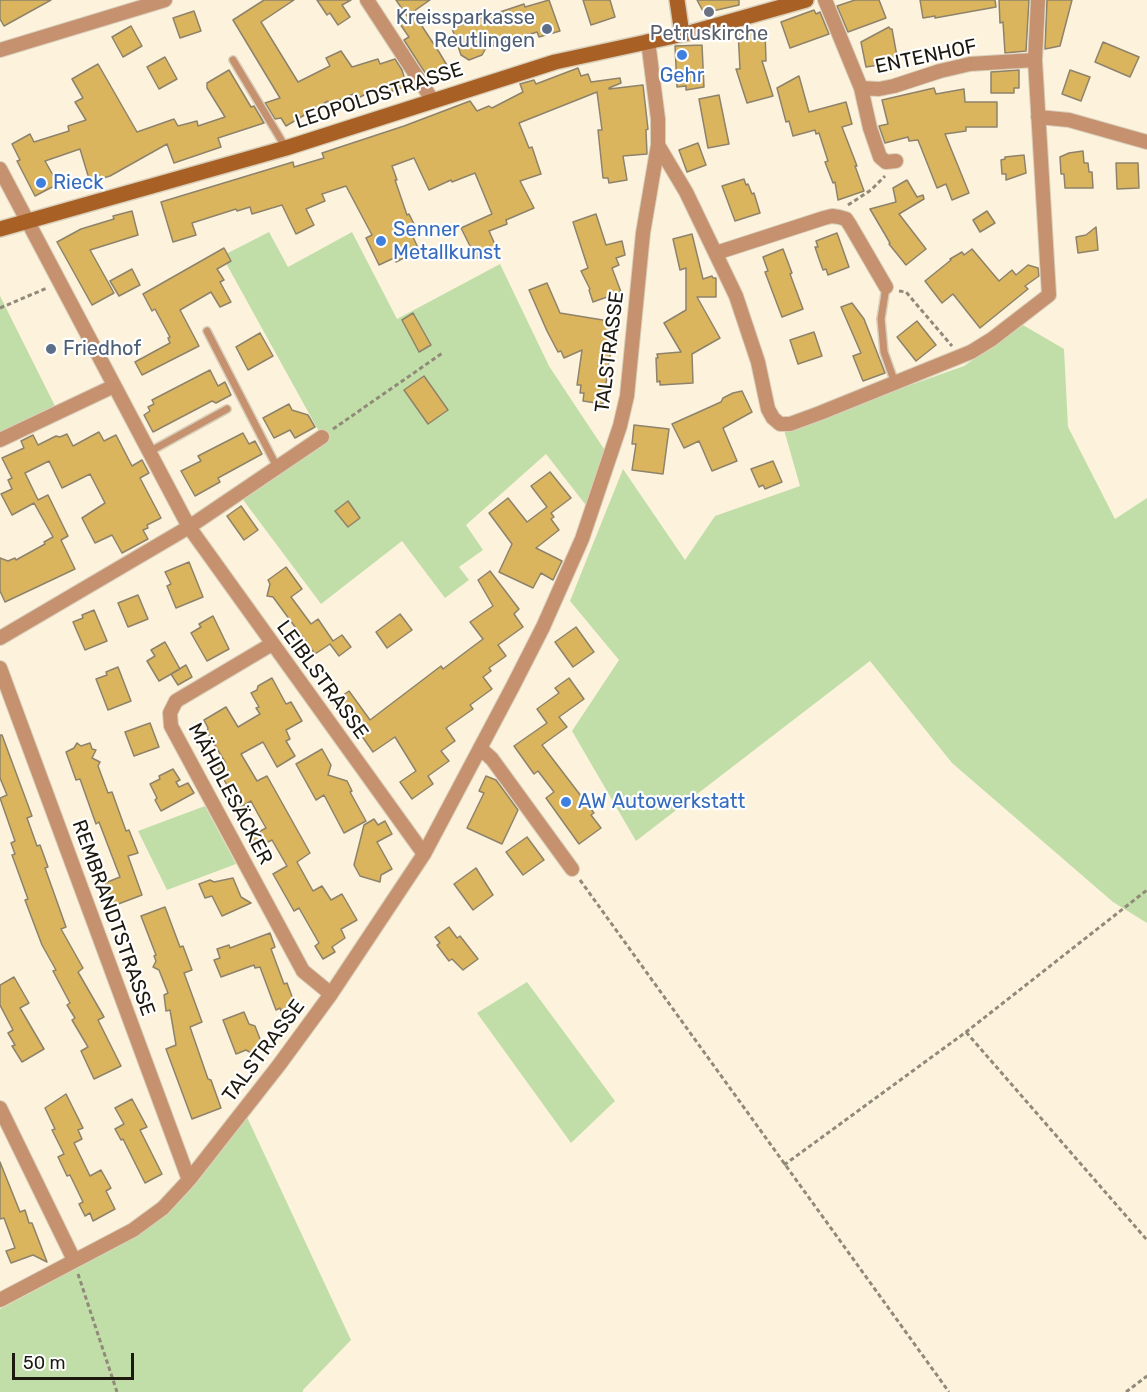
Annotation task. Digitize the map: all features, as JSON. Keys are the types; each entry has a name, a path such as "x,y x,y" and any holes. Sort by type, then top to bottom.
{"street":[{"path":"0,50 165,0"},
{"path":"367,0 433,101"},
{"path":"676,0 682,34"},
{"name":"LEOPOLDSTRASSE","path":"0,229 286,148 555,62 682,34 806,0"},
{"name":"ENTENHOF","path":"825,0 861,88 880,157 891,162"},
{"path":"658,145 686,192 716,253 745,321 758,362 768,409 780,424 790,424 961,357 992,339 1049,295 1035,60 1038,0"},
{"name":"TALSTRASSE","path":"0,1300 133,1230 163,1208 189,1180 331,994 424,854 543,627 592,513 620,426 627,396 643,232 658,145 658,119 648,41"},
{"name":"ENTENHOF","path":"861,88 879,89 894,86 970,64 1035,60"},
{"path":"1038,117 1069,120 1147,142"},
{"name":"LEIBLSTRASSE","path":"0,169 189,526 424,854"},
{"path":"716,253 832,216 840,217 846,219 850,225 886,287"},
{"path":"0,440 114,386"},
{"path":"0,638 189,526 322,437"},
{"name":"MÄHDLESÄCKER","path":"272,644 176,700 170,713 171,726 303,971 331,994"},
{"name":"REMBRANDTSTRASSE","path":"0,668 189,1180"},
{"path":"480,748 492,759 572,869"},
{"path":"0,1108 74,1260"}],"lane":[{"path":"233,60 286,148"},
{"path":"886,287 881,319 884,351 895,383"},
{"path":"207,331 277,467"},
{"path":"149,452 227,409"}],"path":[{"path":"840,217 843,208 885,178 891,162"},
{"path":"0,308 60,283"},
{"path":"886,287 906,292 961,357"},
{"path":"322,437 444,352"},
{"path":"572,869 949,1392"},
{"path":"784,1165 966,1032 1147,890"},
{"path":"966,1032 1147,1240"},
{"path":"74,1260 117,1392"},
{"path":"1126,1392 1147,1376"}],"green space":[{"path":"269,232 288,267 352,232 397,319 500,264 549,366 610,458 592,513 546,454 466,525 483,550 459,567 469,580 445,598 402,541 321,604 238,493 322,437 222,256"},
{"path":"0,296 58,412 0,440"},
{"path":"1023,325 1064,349 1068,427 1115,519 1147,498 1147,923 1113,902 952,763 870,661 636,841 572,731 619,660 570,601 623,469 685,560 715,516 800,486 784,430 964,366"},
{"path":"205,806 236,864 167,890 138,831"},
{"path":"527,982 615,1101 571,1143 477,1013"},
{"path":"247,1117 351,1340 303,1392 0,1392 0,1309 135,1237 151,1226 195,1185"}],"building":[{"path":"0,0 51,0 4,26 0,19"},
{"path":"264,0 294,0 261,22 298,82 330,66 326,58 341,51 352,67 378,59 380,64 395,59 402,70 407,86 378,96 376,89 356,99 353,94 330,105 328,101 286,126 281,118 275,119 265,103 280,98 233,20"},
{"path":"317,0 351,0 342,5 350,17 338,25 330,13 327,15"},
{"path":"396,0 430,0 407,16"},
{"path":"549,0 560,31 539,37 537,32 486,48 482,55 469,60 461,55 452,28 524,4 525,7"},
{"path":"583,0 610,0 615,17 591,25"},
{"name":"Petruskirche","path":"697,0 739,0 739,5 704,13"},
{"path":"855,0 879,0 886,18 848,32 837,6"},
{"path":"920,0 995,0 996,7 923,18"},
{"path":"999,0 1029,0 1026,51 1005,53"},
{"path":"1047,0 1072,0 1060,46 1045,49"},
{"path":"814,10 816,14 820,12 829,34 790,48 781,22"},
{"path":"194,11 201,31 180,38 173,18"},
{"path":"414,14 451,72 429,79 404,40 409,37 400,24"},
{"path":"131,26 142,46 123,57 112,37"},
{"path":"889,27 892,29 898,62 866,67 861,42"},
{"path":"765,30 766,61 762,61 773,96 747,103 736,69 740,69 738,31"},
{"path":"1103,42 1139,57 1130,77 1095,62"},
{"path":"702,45 704,87 686,90 686,86 677,87 675,46"},
{"path":"165,57 177,79 159,89 147,67"},
{"path":"98,64 137,132 174,119 178,126 197,121 198,126 225,117 207,88 207,83 229,70 251,107 254,106 264,123 218,138 221,147 174,163 167,144 110,176 90,182 80,149 45,161 58,184 35,196 17,161 20,160 12,144 30,134 34,142 69,131 68,126 86,120 75,102 83,98 72,79"},
{"path":"578,68 581,76 588,74 591,82 620,78 621,83 609,89 643,85 648,129 646,130 647,154 623,156 627,180 609,183 608,178 603,178 598,130 602,130 597,92 519,123 529,148 532,147 541,174 520,181 534,208 506,220 507,224 489,231 497,249 476,258 461,228 492,214 475,173 429,190 414,158 392,166 407,215 409,214 419,234 413,237 419,250 396,262 394,258 379,265 366,238 372,235 346,186 322,194 325,201 306,209 314,225 296,234 282,205 252,214 250,207 192,223 196,235 173,242 161,202 293,162 294,167 324,158 322,153 470,101 477,111 489,106 492,108 523,92 520,84 534,80 536,84"},
{"path":"1019,70 1019,88 1014,88 1014,93 991,93 991,72"},
{"path":"1070,70 1090,77 1081,101 1062,94"},
{"path":"799,76 809,112 846,102 852,124 842,127 864,191 838,200 835,182 833,183 825,162 828,161 819,133 816,134 815,130 793,136 789,121 786,122 777,88"},
{"path":"934,88 936,94 964,89 965,102 997,102 997,127 966,127 966,131 945,134 969,193 952,200 946,184 937,188 918,140 909,141 908,137 885,143 879,126 888,124 882,100"},
{"path":"719,95 729,144 708,148 699,99"},
{"path":"698,143 706,165 687,172 679,150"},
{"path":"1083,151 1084,163 1088,163 1089,172 1092,172 1093,188 1065,188 1060,157"},
{"path":"1024,155 1026,173 1006,180 1006,174 1002,174 1001,160 1005,157"},
{"path":"1116,163 1138,163 1139,188 1117,189"},
{"path":"744,179 752,194 754,193 760,213 735,221 722,186"},
{"path":"907,180 917,197 923,195 924,199 899,214 926,249 906,265 889,244 870,209 896,202 893,188"},
{"path":"132,211 138,235 90,250 114,293 92,305 57,242 81,229"},
{"path":"987,211 995,223 980,232 973,220"},
{"path":"596,214 606,245 622,241 625,255 616,258 619,265 612,268 621,292 593,302 590,289 581,271 588,268 573,222"},
{"path":"1096,227 1098,250 1078,253 1076,237 1086,235"},
{"path":"837,233 849,267 828,275 826,269 823,270 819,259 815,247 818,247 816,241"},
{"path":"692,234 703,279 712,276 716,278 716,297 697,297 720,338 692,354 693,383 660,385 660,381 657,382 657,354 681,352 664,323 686,310 686,268 680,270 673,239"},
{"path":"224,248 231,261 217,269 224,280 220,282 231,302 220,307 211,292 180,310 199,346 142,375 135,362 170,343 168,338 170,337 155,309 152,311 143,294"},
{"path":"783,249 803,309 782,317 765,272 768,271 763,257"},
{"path":"972,249 999,281 1012,270 1016,275 1028,265 1038,268 1039,276 1025,286 1028,289 980,328 953,294 942,303 925,281 950,259 962,252 964,255"},
{"path":"132,269 140,285 119,296 110,281"},
{"path":"547,283 560,313 615,322 603,404 583,401 584,393 580,393 581,385 577,385 582,350 564,358 561,351 558,352 547,331 529,290"},
{"path":"852,303 864,319 885,373 863,381 853,356 861,353 841,307"},
{"path":"413,313 431,345 419,352 402,320"},
{"path":"917,321 936,345 916,361 897,337"},
{"path":"814,332 822,356 798,364 790,340"},
{"path":"260,333 273,356 248,370 236,347"},
{"path":"210,370 218,386 225,382 231,395 216,403 212,401 153,432 144,415 150,411 148,407 154,404 152,400"},
{"path":"424,376 448,410 428,424 404,390"},
{"path":"742,391 752,412 723,428 737,461 712,471 699,441 684,448 672,424 721,402 723,398 733,393"},
{"path":"289,404 292,410 308,415 315,427 295,438 290,430 274,438 263,418"},
{"path":"634,425 669,429 663,474 632,470 636,444 632,444"},
{"path":"99,432 104,441 116,435 132,466 142,460 149,473 140,478 161,518 147,525 148,528 143,530 148,539 122,553 112,535 95,543 82,518 105,503 90,474 62,488 49,461 25,473 38,500 48,495 68,536 61,540 75,569 5,602 0,591 0,558 8,561 15,558 16,560 53,537 34,503 12,515 1,494 12,489 8,480 12,478 2,458 24,448 21,441 33,435 38,445 56,436 67,434 73,446"},
{"path":"243,433 249,444 255,441 262,454 218,478 220,482 195,496 181,471 201,461 198,456"},
{"path":"773,461 782,482 765,489 763,485 759,487 751,469"},
{"path":"550,472 571,498 551,513 554,517 551,519 559,530 536,548 562,561 553,580 541,573 533,588 499,572 512,544 489,513 508,498 527,522 547,507 531,486"},
{"path":"348,501 360,518 348,527 335,511"},
{"path":"241,506 258,530 244,540 227,516"},
{"path":"189,562 203,597 176,608 167,586 171,584 165,572"},
{"path":"286,567 302,589 291,597 311,624 318,619 333,641 342,635 351,647 339,656 330,644 315,654 273,597 267,596 270,584 268,580"},
{"path":"490,571 519,609 514,614 523,627 498,645 506,656 489,668 491,671 483,677 492,689 470,705 473,709 446,728 455,741 441,751 449,761 428,776 433,784 412,799 400,782 416,771 395,737 373,752 357,729 354,732 333,702 349,691 370,720 441,666 443,669 483,639 470,622 493,606 478,580"},
{"path":"138,595 148,619 128,627 118,603"},
{"path":"94,610 107,641 85,650 73,622"},
{"path":"400,614 412,630 387,648 376,632"},
{"path":"213,616 229,649 207,661 191,633 201,627 199,624"},
{"path":"576,627 594,652 573,667 555,642"},
{"path":"165,642 180,669 159,681 147,661 155,656 151,650"},
{"path":"186,665 192,677 178,685 171,674"},
{"path":"118,667 131,701 108,710 96,679"},
{"path":"272,678 286,704 291,702 302,721 286,730 290,739 286,741 295,756 277,767 263,742 241,754 257,781 267,776 310,853 297,862 313,891 322,886 331,900 342,894 357,920 341,929 345,938 332,947 335,952 323,959 315,946 319,943 299,908 294,911 273,874 287,866 272,840 258,847 251,836 266,828 251,801 238,809 228,792 229,789 217,767 225,762 207,732 208,728 204,720 226,707 238,727 260,714 256,708 259,707 251,693"},
{"path":"569,678 584,699 559,717 567,727 542,745 594,813 591,815 601,828 579,844 546,798 554,792 538,771 534,774 514,746 547,723 537,709 559,693 555,688"},
{"path":"150,723 159,747 134,756 125,732"},
{"path":"0,735 2,735 32,816 27,818 37,846 40,845 48,867 45,868 66,927 61,929 83,968 78,972 104,1017 98,1020 121,1066 94,1079 81,1051 88,1047 72,1020 75,1018 67,1005 70,1003 42,945 25,900 28,899 12,855 15,854 11,843 15,841 0,798 7,795 0,778"},
{"path":"77,743 81,746 90,743 92,749 96,750 92,758 100,762 98,766 108,793 112,792 126,831 129,830 138,853 128,856 142,895 113,906 105,883 120,877 99,822 96,824 80,779 76,780 66,752 74,748"},
{"path":"322,749 331,765 328,775 347,781 352,791 350,792 366,821 344,833 324,795 316,800 296,764"},
{"path":"173,769 180,780 176,782 179,787 188,783 194,793 161,811 150,784"},
{"path":"486,776 496,780 518,810 502,844 467,828 484,793 479,791"},
{"path":"374,819 378,825 385,821 392,834 377,842 392,869 381,875 380,882 360,876 354,865 364,825"},
{"path":"527,837 544,860 523,875 506,852"},
{"path":"476,868 493,895 473,910 454,884"},
{"path":"233,878 241,897 251,903 222,916 212,896 205,898 199,884 210,880 214,882"},
{"path":"165,907 180,947 183,946 192,970 184,973 202,1022 190,1027 221,1108 192,1119 166,1049 176,1045 170,1010 166,1011 164,995 168,993 159,970 153,967 156,955 141,916"},
{"path":"449,927 457,938 460,936 478,959 463,970 452,959 449,961 437,945 440,943 435,937"},
{"path":"270,933 275,947 271,949 297,1010 283,1016 280,1008 276,1010 260,967 255,968 254,965 221,977 214,960 220,958 217,949 229,945 230,948"},
{"path":"14,977 29,1003 20,1008 44,1049 22,1062 12,1046 15,1045 8,1033 13,1030 0,1005 0,985"},
{"path":"244,1012 249,1024 255,1026 262,1044 256,1047 253,1054 246,1050 236,1054 223,1020"},
{"path":"66,1094 83,1128 78,1130 82,1139 74,1143 90,1176 101,1170 111,1188 106,1191 115,1209 93,1221 90,1213 85,1216 79,1204 83,1202 58,1157 64,1154 52,1130 55,1129 45,1108"},
{"path":"132,1099 147,1127 140,1130 162,1174 145,1183 123,1139 121,1140 115,1129 124,1124 115,1108"},
{"path":"0,1162 20,1212 25,1210 47,1262 33,1255 11,1263 6,1251 15,1248 4,1218 0,1219"}],"place":[{"name":"Petruskirche","path":"709,12"},
{"name":"Kreissparkasse Reutlingen","path":"547,29"},
{"name":"Gehr","path":"682,55"},
{"name":"Rieck","path":"41,183"},
{"name":"Senner Metallkunst","path":"381,241"},
{"name":"Friedhof","path":"51,349"},
{"name":"AW Autowerkstatt","path":"566,802"}]}
